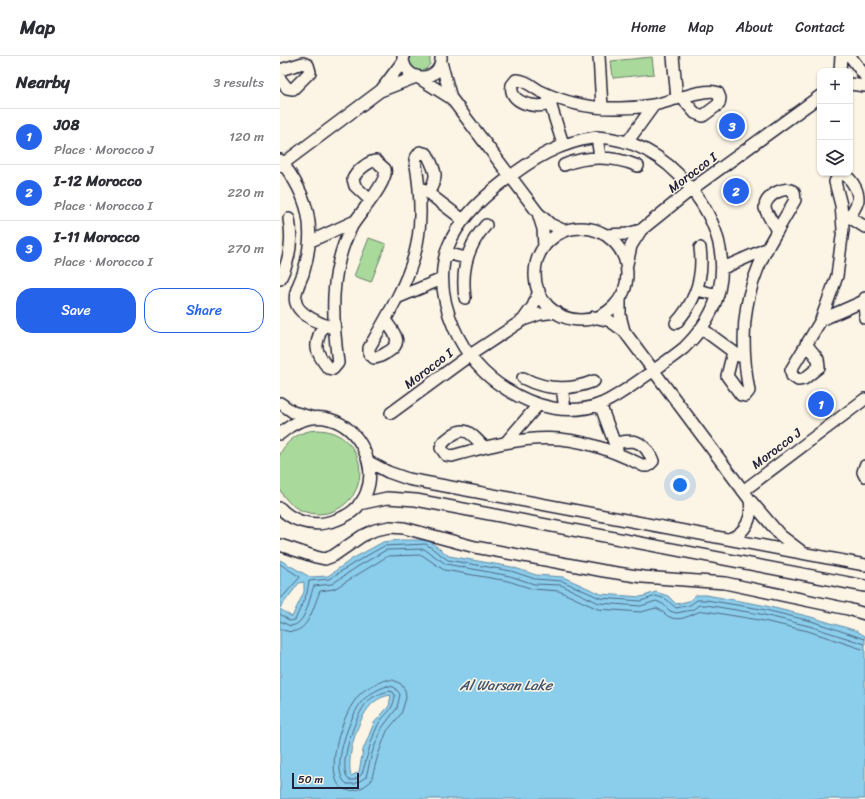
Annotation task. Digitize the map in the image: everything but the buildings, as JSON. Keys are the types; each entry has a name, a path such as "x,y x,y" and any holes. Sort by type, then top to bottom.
{"street":[{"path":"599,56 602,108"},
{"path":"564,144 548,99 602,108 635,108 680,98 673,56"},
{"path":"840,68 841,56"},
{"path":"850,56 865,76"},
{"path":"403,58 406,69 451,98 538,213 550,224 565,231"},
{"path":"380,91 403,58"},
{"path":"370,200 355,222 343,248 335,278 328,326 301,310 296,303 295,294 305,268 311,241 310,226 306,206 298,188 281,163 380,91 418,77 426,77 435,73 442,58"},
{"path":"442,58 451,98"},
{"path":"280,70 303,64 308,65 310,72 292,89 287,88 280,80"},
{"path":"853,84 865,86"},
{"name":"Morocco I","path":"626,265 631,246 641,230 692,189 817,98"},
{"path":"628,141 654,105"},
{"path":"597,137 600,157"},
{"path":"597,137 628,141 642,147 661,158 676,171 692,189 713,223 720,244 723,268 718,295 710,313 701,328 675,355 622,392 600,404 583,408 565,409 538,405 525,400 500,386 489,377 470,355 459,338 450,318 444,298 442,279 446,254 453,235 462,219 476,203 510,176 542,154 564,144 597,137"},
{"path":"564,165 581,159 600,157 620,160 638,166"},
{"path":"385,320 399,297 414,263 418,245 424,190 462,219"},
{"path":"538,213 543,230 544,247"},
{"path":"806,344 820,320 833,291 840,261 846,215 865,228"},
{"path":"280,279 287,263 291,246 289,219"},
{"path":"311,241 355,222"},
{"path":"465,298 463,278 466,258 474,240 486,225"},
{"path":"624,331 620,315 620,298 626,282 626,265 621,251 605,235 584,228 565,231 554,238 544,247 537,264 536,273 539,290 546,303 557,312 575,319 594,318 610,321 624,331 750,500 780,535 806,554"},
{"name":"Morocco I","path":"605,235 627,234 641,230"},
{"path":"733,352 727,376 741,395 745,396 749,391 743,358 743,325 748,298 766,250 777,231"},
{"path":"676,323 686,312 697,290 701,271 700,248"},
{"path":"723,268 766,250"},
{"path":"446,254 466,258"},
{"path":"287,263 305,268"},
{"path":"399,297 442,279"},
{"name":"Morocco I","path":"523,320 533,306 539,290"},
{"path":"697,290 718,295"},
{"path":"594,318 606,312 620,298"},
{"path":"820,320 865,299 865,318"},
{"name":"Morocco I","path":"391,413 470,355 523,320 540,314 557,312"},
{"path":"701,328 743,358"},
{"path":"523,378 537,384 562,388 581,386 594,381"},
{"path":"562,388 565,409"},
{"name":"Morocco J","path":"743,491 865,399"},
{"path":"280,403 293,412 316,419 335,422 352,432 363,446 369,462 368,484 359,504"},
{"path":"484,447 525,438 562,438 616,448 600,404"},
{"path":"507,441 538,405"},
{"path":"280,434 297,423 316,419"},
{"path":"369,462 388,472 408,479 865,565"},
{"path":"865,466 863,472 865,476"},
{"path":"281,510 300,521 322,524 342,517 359,504 387,498 416,500 865,586"},
{"path":"729,540 740,534 747,524 751,512 750,500"},
{"path":"280,545 325,559 333,556 362,536 376,530 404,528 475,547 573,566 643,577 725,583 848,609 865,614"}],"green space":[{"path":"405,56 430,56 430,64 425,70 415,72"},
{"path":"652,57 654,74 613,78 611,61"},
{"path":"369,238 386,244 371,282 354,276"},
{"path":"318,430 326,431 341,437 353,449 359,464 359,480 353,495 341,507 326,513 318,514 310,513 295,507 283,495 277,480 276,472 277,464 283,449 295,437 310,431"}],"water":[{"name":"Al Warsan Lake","path":"400,540 428,540 449,556 512,567 536,575 563,577 601,594 641,597 656,592 668,596 676,604 689,601 696,595 706,595 762,605 811,617 857,631 865,636 865,799 280,799 280,609 292,617 304,592 304,582 299,583 280,608 280,560 310,577 328,576 352,559 383,542","holes":["391,695 389,706 374,723 363,750 359,772 351,776 351,749 357,730 365,713 374,702 382,697"]}],"place":[{"name":"I-11 Morocco","path":"732,126"},
{"name":"I-12 Morocco","path":"736,191"},
{"name":"J08","path":"821,404"}]}
